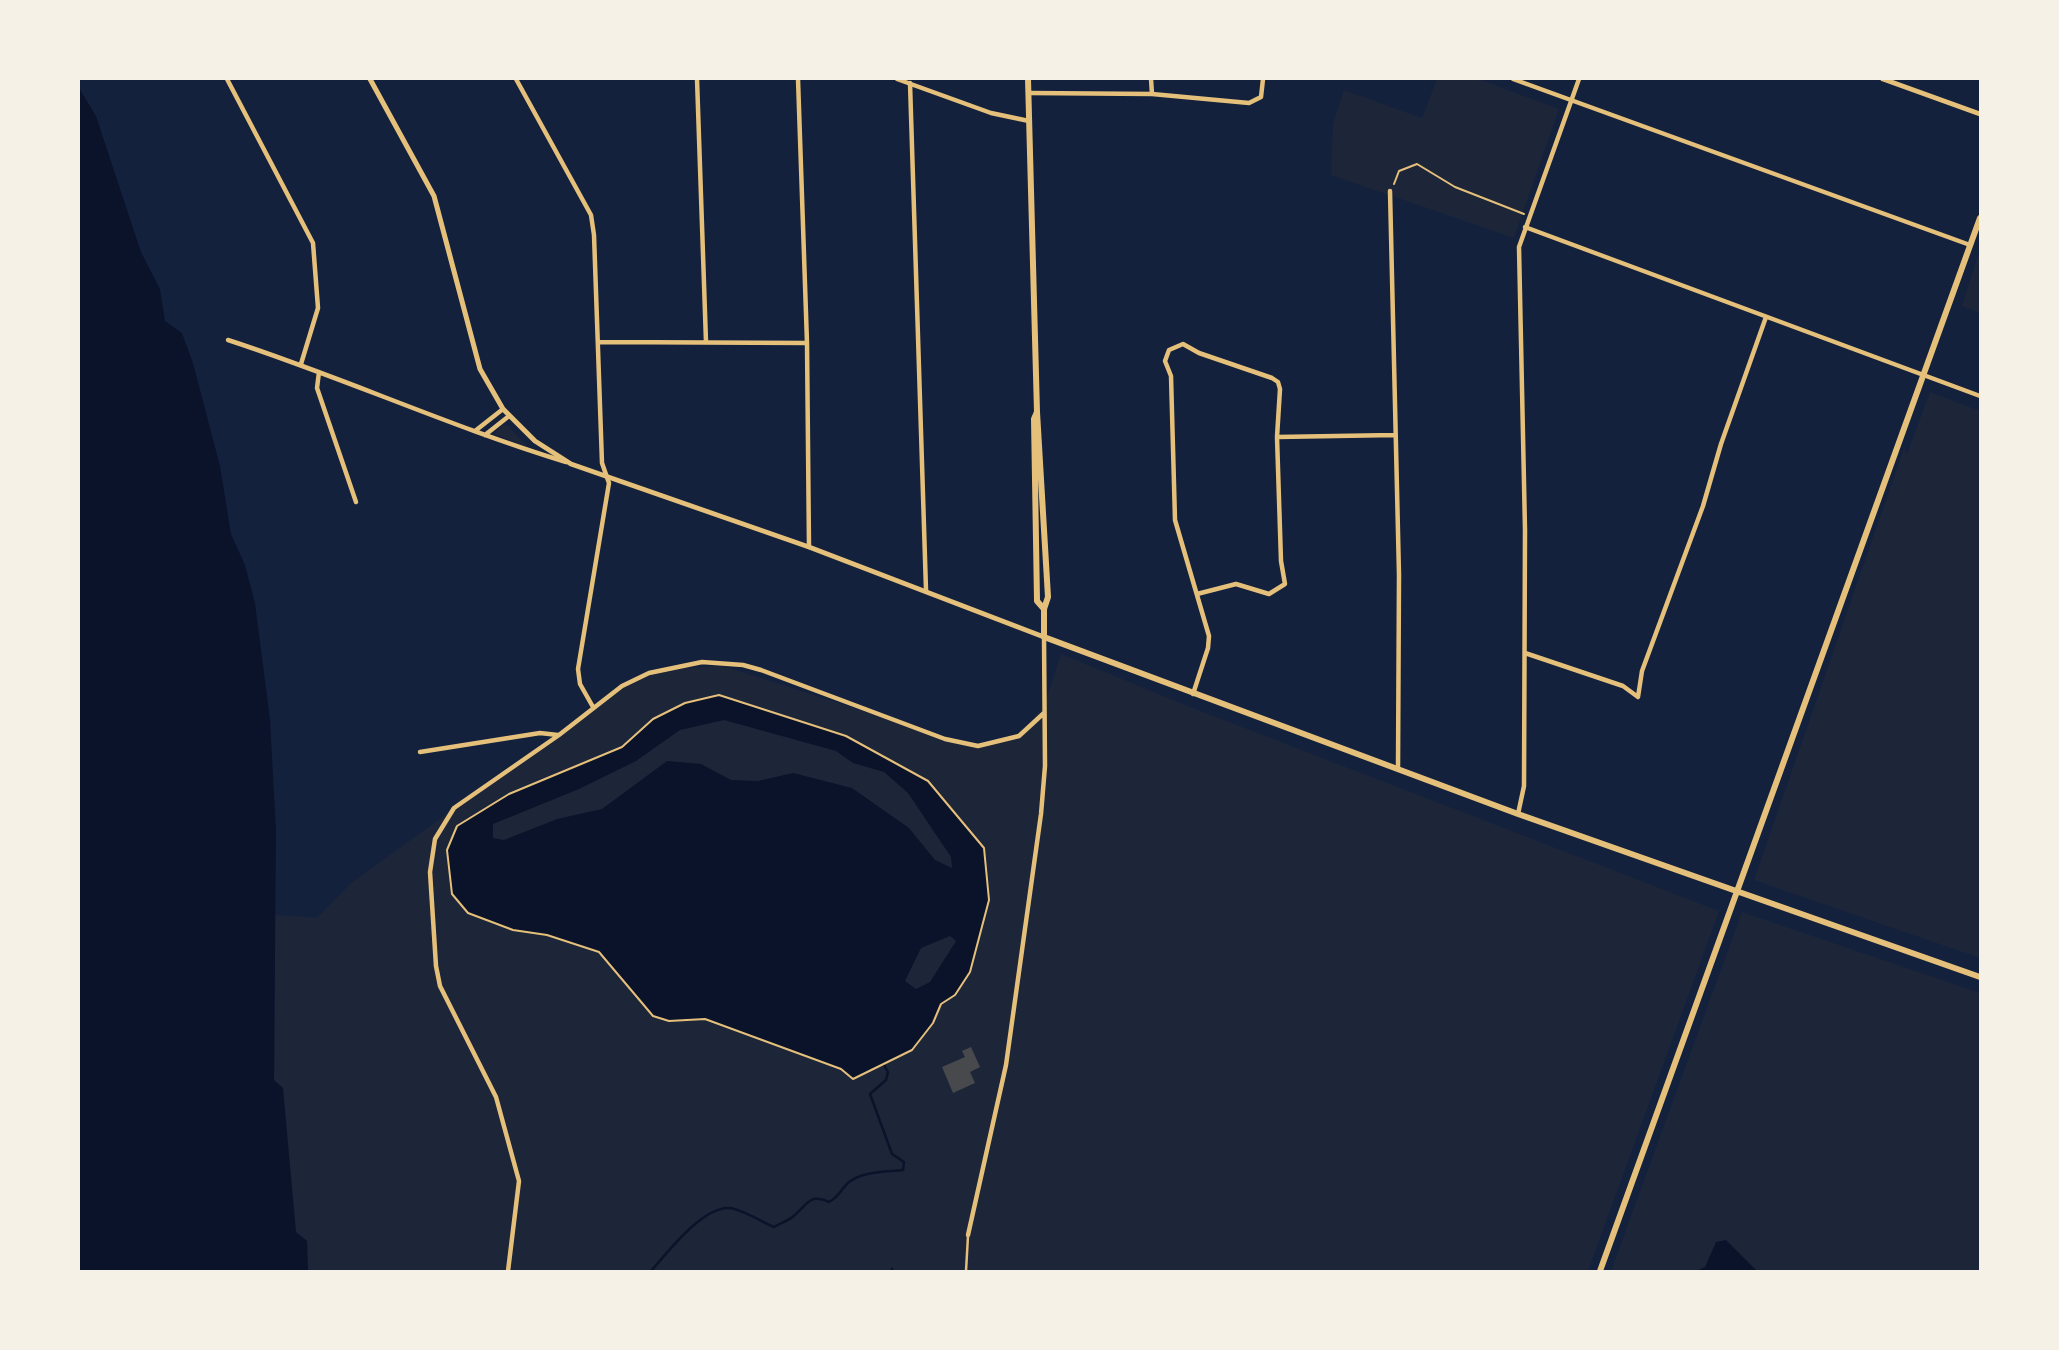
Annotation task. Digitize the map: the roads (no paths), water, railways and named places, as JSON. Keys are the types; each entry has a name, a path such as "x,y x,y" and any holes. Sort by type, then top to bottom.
{"main road":[{"path":"1028,79 1037,412 1034,419 1037,601 1044,609"},
{"path":"1600,1271 1980,218"},
{"path":"1037,412 1040,417 1048,597 1044,609 1044,637 1518,814 1980,977"}],"street":[{"path":"227,79 313,243 318,308 301,364"},
{"path":"370,79 434,196 478,361 503,409 535,441 571,464"},
{"path":"516,79 591,215 599,342 602,463 609,488 578,669 580,684 593,707"},
{"path":"697,79 706,341"},
{"path":"798,79 807,343 809,547"},
{"path":"897,79 991,113 1030,121"},
{"path":"1151,79 1152,94"},
{"path":"1028,93 1152,94 1249,103 1261,97 1263,79"},
{"path":"1513,79 1970,245"},
{"path":"1518,814 1524,786 1525,653 1519,254 1525,227 1578,79"},
{"path":"1883,79 1980,114"},
{"path":"910,83 926,590"},
{"path":"1390,191 1401,683 1398,769"},
{"path":"1525,227 1980,396"},
{"path":"1525,653 1623,686 1638,697 1642,671 1703,506 1721,444 1766,317"},
{"path":"228,340 301,364 484,436 809,547 1044,637 1041,814 1010,1041 996,1118 968,1235"},
{"path":"599,342 807,343"},
{"path":"1193,694 1208,648 1209,636 1175,520 1171,376 1165,361 1169,350 1186,344 1199,354 1275,380 1280,389 1277,437 1281,561 1285,584 1269,594 1236,584 1197,594"},
{"path":"319,372 317,388 356,502"},
{"path":"475,431 503,409"},
{"path":"484,436 509,416"},
{"path":"1277,437 1396,435"},
{"path":"508,1271 519,1181 496,1097 440,986 430,872 435,839 454,807 559,735 622,685 649,673 702,662 743,665 761,670 945,739 978,746 1019,736 1044,713"},
{"path":"419,752 540,733 559,735"}],"lane":[{"path":"966,1271 968,1235"}],"waterway":[{"path":"651,1271 697,1222 719,1210 734,1209 774,1227 793,1217 814,1199 829,1202 855,1178 903,1170 904,1162 892,1154 870,1094 886,1080 888,1072 884,1065"}]}
